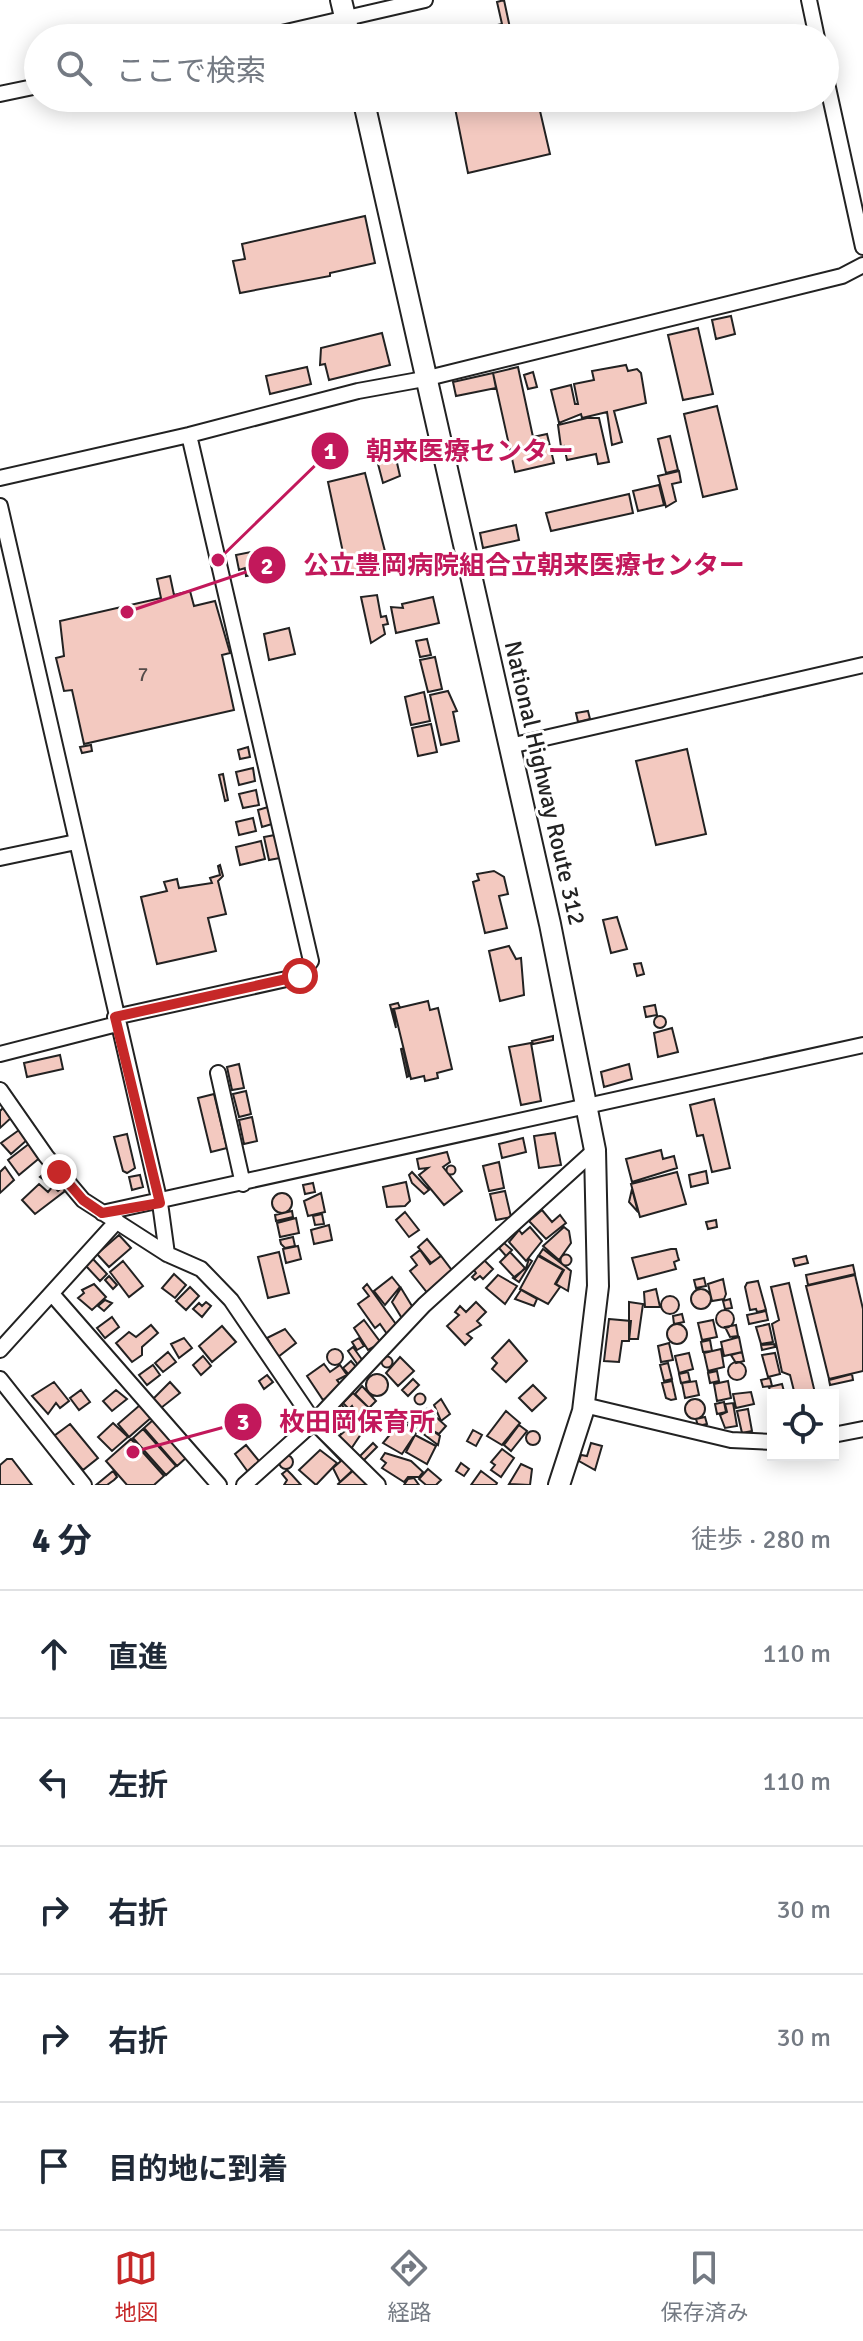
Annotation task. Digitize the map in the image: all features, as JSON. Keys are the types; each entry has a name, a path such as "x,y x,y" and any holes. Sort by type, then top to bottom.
{"highway":[{"name":"National Highway Route 312","path":"366,112 589,1107 595,1150 598,1286 584,1405 559,1485"}],"street":[{"path":"323,24 425,0"},
{"path":"809,0 814,24"},
{"path":"0,94 24,89"},
{"path":"833,112 863,247"},
{"path":"0,478 189,435 358,391 424,379 842,276 863,265"},
{"path":"0,1054 116,1020 300,976 311,961 189,435"},
{"path":"0,506 160,1203 167,1254"},
{"path":"510,746 863,665"},
{"path":"0,858 76,842"},
{"path":"102,1213 160,1203 863,1045"},
{"path":"218,1073 243,1184"},
{"path":"0,1090 83,1200 167,1254 201,1269 231,1300 314,1422 378,1485"},
{"path":"244,1485 314,1422 424,1305 595,1150"},
{"path":"0,1350 117,1221"},
{"path":"52,1294 219,1485"},
{"path":"0,1379 84,1485"},
{"path":"584,1405 686,1431 731,1440 767,1442"},
{"path":"839,1434 863,1429"}],"building":[{"path":"504,0 509,24 502,24 497,2"},
{"path":"456,112 540,112 550,154 468,173"},
{"path":"365,216 375,263 330,273 330,276 240,293 233,261 245,259 242,244"},
{"path":"731,316 735,334 716,339 712,320"},
{"path":"698,328 713,394 683,400 668,335"},
{"path":"382,333 390,365 329,380 325,364 320,365 321,348"},
{"path":"626,365 628,371 637,369 641,373 646,403 614,411 622,442 612,445 607,412 582,418 581,414 559,423 551,390 571,385 575,404 578,404 574,384 594,380 592,371"},
{"path":"307,367 311,384 270,394 266,376"},
{"path":"518,367 533,437 547,434 554,463 515,472 493,373"},
{"path":"533,372 537,387 528,389 524,375"},
{"path":"493,373 496,388 456,396 453,382"},
{"path":"717,406 737,489 703,497 684,414"},
{"path":"599,418 609,462 598,464 596,454 567,460 564,446 561,447 558,425"},
{"path":"670,436 678,470 666,473 658,439"},
{"path":"392,441 400,476 383,483 373,445"},
{"path":"679,471 681,482 672,484 676,501 666,507 658,476"},
{"path":"365,473 389,567 348,576 328,482"},
{"path":"659,485 664,505 638,511 633,491"},
{"path":"629,494 633,513 551,531 546,513"},
{"path":"516,525 519,540 483,548 480,533"},
{"path":"266,549 270,572 246,576 245,568 239,570 236,555"},
{"path":"170,576 174,595 190,591 194,606 215,601 230,653 222,655 234,710 84,744 72,690 64,691 56,658 64,656 60,621 161,598 157,579"},
{"path":"377,595 381,617 386,616 388,624 383,625 385,634 371,643 361,597"},
{"path":"433,597 439,623 396,633 391,607 403,608 402,604"},
{"path":"289,628 295,654 269,660 264,634"},
{"path":"427,639 431,655 420,657 416,641"},
{"path":"435,657 442,689 428,692 420,660"},
{"path":"448,691 457,711 453,712 459,741 441,745 430,695"},
{"path":"424,692 430,721 411,725 405,697"},
{"path":"588,711 590,719 578,722 576,713"},
{"path":"431,724 437,752 418,756 412,728"},
{"path":"91,745 92,751 82,753 80,747"},
{"path":"248,747 250,757 240,759 238,750"},
{"path":"687,749 706,834 656,845 636,761"},
{"path":"253,768 255,781 239,785 236,772"},
{"path":"223,774 228,800 225,801 219,775"},
{"path":"256,790 259,805 243,808 239,794"},
{"path":"268,807 272,824 262,827 258,810"},
{"path":"253,818 256,831 239,835 236,822"},
{"path":"275,835 280,858 269,860 264,837"},
{"path":"261,841 265,859 240,865 236,847"},
{"path":"220,865 223,876 218,881 226,914 208,918 216,951 157,964 141,897 167,891 164,882 177,879 179,888 212,883 210,878 220,875"},
{"path":"494,871 504,877 508,894 499,896 507,928 485,933 473,882 479,880 477,874"},
{"path":"617,917 627,949 611,953 603,920"},
{"path":"509,946 516,959 521,958 524,995 500,1001 489,951"},
{"path":"641,963 644,974 637,976 634,964"},
{"path":"428,1001 430,1010 438,1008 452,1069 437,1073 438,1078 425,1081 424,1076 411,1079 394,1009"},
{"path":"398,1003 400,1008 393,1009 396,1028 390,1005"},
{"path":"655,1005 657,1015 646,1017 644,1007"},
{"path":"660,1016 666,1022 660,1028 654,1022"},
{"path":"672,1028 678,1052 658,1057 654,1033"},
{"path":"553,1036 553,1040 533,1044 532,1041"},
{"path":"531,1043 541,1101 521,1105 509,1047"},
{"path":"401,1049 409,1076 407,1077"},
{"path":"60,1055 63,1069 27,1077 24,1063"},
{"path":"239,1064 244,1088 232,1090 227,1067"},
{"path":"629,1064 632,1079 604,1087 601,1072"},
{"path":"246,1091 251,1114 239,1117 233,1094"},
{"path":"214,1094 227,1148 211,1152 198,1098"},
{"path":"714,1099 730,1168 712,1172 703,1135 697,1136 690,1105"},
{"path":"3,1108 12,1117 0,1128 0,1111"},
{"path":"252,1117 257,1141 244,1144 239,1120"},
{"path":"19,1130 27,1140 11,1154 1,1143"},
{"path":"555,1133 561,1165 539,1168 534,1136"},
{"path":"127,1134 135,1168 127,1173 123,1171 114,1137"},
{"path":"523,1138 526,1152 502,1158 499,1144"},
{"path":"30,1143 42,1156 19,1175 8,1160"},
{"path":"661,1150 663,1159 674,1156 677,1168 632,1182 626,1159"},
{"path":"447,1152 450,1162 443,1167 462,1191 444,1205 419,1175 428,1168 419,1169 417,1159"},
{"path":"499,1162 504,1188 489,1191 483,1166"},
{"path":"451,1165 456,1170 451,1175 446,1170"},
{"path":"5,1167 14,1180 0,1193 0,1172"},
{"path":"51,1168 65,1184 58,1190 40,1177"},
{"path":"706,1171 708,1183 691,1187 689,1175"},
{"path":"412,1172 429,1190 424,1194 412,1183 409,1175"},
{"path":"677,1172 686,1204 640,1217 631,1184"},
{"path":"140,1175 143,1187 132,1190 129,1177"},
{"path":"406,1182 410,1201 405,1206 387,1207 383,1187"},
{"path":"313,1183 315,1192 305,1194 303,1185"},
{"path":"39,1184 48,1192 53,1186 58,1191 66,1184 69,1188 35,1214 22,1200"},
{"path":"632,1189 638,1212 629,1202"},
{"path":"505,1191 511,1217 496,1220 490,1194"},
{"path":"282,1193 289,1196 292,1203 289,1210 282,1213 275,1210 272,1203 275,1196"},
{"path":"321,1193 325,1212 308,1216 304,1201"},
{"path":"542,1210 552,1222 560,1215 566,1223 546,1239 529,1221"},
{"path":"292,1211 293,1217 276,1221 275,1215"},
{"path":"405,1212 419,1230 409,1237 396,1220"},
{"path":"322,1214 324,1224 315,1225 313,1216"},
{"path":"296,1218 299,1233 280,1237 277,1223"},
{"path":"716,1220 717,1227 708,1229 706,1222"},
{"path":"329,1225 332,1240 314,1244 311,1230"},
{"path":"530,1227 542,1241 526,1261 509,1242 519,1230 522,1234"},
{"path":"564,1227 569,1231 571,1243 559,1260 543,1246"},
{"path":"119,1235 131,1248 109,1267 97,1254"},
{"path":"293,1237 295,1246 285,1248 281,1244 280,1240"},
{"path":"427,1239 441,1256 431,1263 418,1247"},
{"path":"504,1243 512,1250 506,1256 499,1248"},
{"path":"298,1246 301,1259 286,1263 283,1249"},
{"path":"543,1249 571,1271 568,1291 556,1284 564,1270 539,1255"},
{"path":"676,1249 679,1260 674,1262 676,1269 638,1279 632,1258"},
{"path":"420,1250 430,1264 441,1256 454,1273 429,1295 410,1271 417,1265 411,1257"},
{"path":"279,1252 289,1293 268,1298 258,1257"},
{"path":"510,1252 525,1268 515,1278 500,1262"},
{"path":"566,1254 572,1260 566,1266 560,1260"},
{"path":"538,1256 563,1270 555,1284 560,1287 548,1304 520,1289"},
{"path":"806,1256 808,1263 795,1266 793,1259"},
{"path":"93,1259 107,1274 100,1281 86,1266"},
{"path":"529,1259 532,1261 519,1282 513,1278 526,1268"},
{"path":"484,1260 493,1269 483,1279 480,1276 475,1280 472,1277 476,1273 474,1270"},
{"path":"123,1261 143,1286 129,1297 110,1272"},
{"path":"853,1265 855,1274 808,1285 806,1275"},
{"path":"174,1274 186,1285 175,1298 162,1288"},
{"path":"498,1275 517,1286 505,1304 486,1288"},
{"path":"855,1275 863,1309 863,1371 829,1379 806,1286"},
{"path":"109,1276 117,1285 113,1289 105,1280"},
{"path":"392,1277 400,1287 385,1305 374,1291"},
{"path":"704,1278 706,1286 696,1288 694,1280"},
{"path":"723,1279 724,1299 712,1301 708,1284"},
{"path":"758,1281 766,1310 757,1312 756,1309 750,1310 745,1287 747,1283"},
{"path":"789,1283 814,1389 794,1389 790,1375 782,1372 772,1324 779,1320 771,1287"},
{"path":"94,1284 106,1297 92,1310 78,1298 84,1293 82,1290"},
{"path":"367,1284 398,1327 387,1334 380,1324 375,1328 358,1304 369,1296 363,1288"},
{"path":"190,1287 199,1296 186,1310 176,1301"},
{"path":"401,1288 415,1311 403,1320 392,1302"},
{"path":"656,1289 660,1307 645,1307 644,1292"},
{"path":"701,1289 708,1292 711,1299 708,1306 701,1309 694,1306 691,1299 694,1292"},
{"path":"521,1290 537,1299 534,1306 515,1299"},
{"path":"666,1296 674,1296 679,1305 677,1312 666,1314 661,1309 661,1301"},
{"path":"730,1299 732,1308 725,1309 723,1301"},
{"path":"105,1300 112,1303 104,1311 98,1306"},
{"path":"206,1302 211,1306 202,1317 193,1309 199,1303 202,1306"},
{"path":"476,1302 486,1312 477,1321 481,1325 467,1334 472,1338 465,1345 447,1326 459,1315 455,1312 460,1306 466,1312"},
{"path":"629,1302 643,1304 638,1339 629,1339"},
{"path":"725,1310 734,1319 725,1328 716,1319"},
{"path":"766,1311 768,1320 749,1324 747,1315"},
{"path":"682,1314 684,1322 674,1324 673,1316"},
{"path":"112,1317 119,1327 105,1338 97,1328"},
{"path":"609,1319 631,1321 629,1341 622,1341 619,1362 604,1361"},
{"path":"364,1320 381,1343 368,1350 354,1328"},
{"path":"713,1320 717,1337 702,1340 698,1323"},
{"path":"677,1324 684,1327 687,1334 684,1341 677,1344 670,1341 667,1334 670,1327"},
{"path":"769,1324 773,1342 761,1344 756,1327"},
{"path":"151,1325 158,1333 142,1347 142,1355 132,1362 116,1343 129,1332 136,1337"},
{"path":"736,1325 738,1336 730,1337 725,1327"},
{"path":"222,1326 236,1342 212,1362 199,1346"},
{"path":"285,1329 296,1343 278,1357 267,1338"},
{"path":"739,1337 742,1352 724,1356 721,1342"},
{"path":"184,1338 192,1348 179,1358 171,1344"},
{"path":"359,1338 364,1346 357,1350 352,1342"},
{"path":"509,1340 527,1361 506,1382 492,1369 497,1363 492,1358"},
{"path":"710,1340 712,1351 703,1352 701,1342"},
{"path":"669,1343 673,1360 661,1362 658,1346"},
{"path":"774,1344 775,1347 762,1350 761,1345"},
{"path":"353,1347 363,1361 358,1365 348,1351"},
{"path":"332,1349 338,1349 343,1357 341,1363 332,1365 327,1360 327,1354"},
{"path":"721,1349 724,1367 708,1371 704,1353"},
{"path":"168,1352 176,1362 163,1372 155,1363"},
{"path":"742,1352 744,1361 736,1363 731,1355"},
{"path":"689,1353 693,1369 679,1373 675,1356"},
{"path":"775,1353 780,1374 768,1377 762,1355"},
{"path":"203,1356 211,1366 201,1375 193,1365"},
{"path":"387,1357 392,1362 387,1367 382,1362"},
{"path":"400,1357 414,1371 398,1386 386,1373"},
{"path":"351,1361 358,1369 350,1376 343,1368"},
{"path":"737,1362 746,1371 737,1380 728,1371"},
{"path":"668,1363 672,1379 664,1381 660,1365"},
{"path":"324,1364 330,1372 340,1365 347,1375 337,1380 342,1387 323,1400 307,1376"},
{"path":"153,1365 160,1375 147,1385 139,1375"},
{"path":"717,1371 719,1381 710,1383 708,1373"},
{"path":"688,1372 690,1381 681,1383 679,1374"},
{"path":"373,1374 381,1374 388,1385 381,1396 373,1396 366,1389 366,1381"},
{"path":"852,1374 853,1380 830,1385 829,1380"},
{"path":"267,1375 273,1382 264,1389 259,1381"},
{"path":"770,1378 772,1386 763,1387 761,1380"},
{"path":"413,1379 419,1385 408,1396 402,1390"},
{"path":"672,1381 676,1399 671,1400 666,1398 662,1383"},
{"path":"696,1381 699,1395 685,1398 682,1383"},
{"path":"728,1381 731,1398 717,1401 714,1384"},
{"path":"54,1382 69,1401 60,1408 56,1403 48,1414 32,1396"},
{"path":"170,1382 180,1393 161,1408 153,1399"},
{"path":"782,1384 783,1389 769,1389"},
{"path":"533,1385 546,1398 532,1411 519,1398"},
{"path":"362,1386 376,1401 369,1408 355,1394"},
{"path":"81,1390 90,1402 79,1410 70,1398"},
{"path":"116,1390 127,1399 112,1411 103,1401"},
{"path":"751,1392 754,1404 736,1408 733,1394"},
{"path":"353,1393 368,1407 358,1417 352,1406 349,1409 343,1403"},
{"path":"420,1393 426,1399 420,1405 414,1399"},
{"path":"441,1399 450,1414 441,1421 434,1405"},
{"path":"695,1399 702,1402 705,1409 702,1416 695,1419 688,1416 685,1409 688,1402"},
{"path":"724,1402 726,1412 717,1414 715,1404"},
{"path":"733,1403 737,1426 725,1428 720,1415 727,1412 725,1404"},
{"path":"341,1404 355,1421 341,1433 327,1418"},
{"path":"140,1405 153,1416 129,1437 118,1424"},
{"path":"427,1409 446,1426 439,1434 433,1431 440,1436 438,1445 405,1420 408,1417 414,1423"},
{"path":"748,1409 752,1431 742,1433 737,1411"},
{"path":"250,1410 260,1423 239,1436 231,1427"},
{"path":"506,1411 520,1423 502,1445 487,1436"},
{"path":"399,1417 416,1433 402,1454 383,1443 401,1421"},
{"path":"705,1417 707,1424 698,1426 696,1419"},
{"path":"153,1420 186,1458 177,1466 144,1428"},
{"path":"113,1423 128,1437 112,1451 98,1437"},
{"path":"70,1424 98,1458 83,1470 54,1436"},
{"path":"353,1424 361,1434 351,1449 338,1437"},
{"path":"519,1425 527,1431 511,1451 504,1445"},
{"path":"143,1429 176,1466 166,1475 133,1438"},
{"path":"473,1430 482,1435 476,1446 467,1441"},
{"path":"533,1431 540,1438 533,1445 526,1438"},
{"path":"321,1434 354,1469 340,1482 333,1468 341,1461 318,1437"},
{"path":"415,1435 436,1446 427,1464 406,1452"},
{"path":"131,1439 164,1476 154,1485 127,1485 106,1461"},
{"path":"373,1443 377,1447 363,1461 359,1457"},
{"path":"591,1443 602,1446 595,1470 579,1461 581,1455 587,1456"},
{"path":"246,1445 259,1461 248,1472 235,1454"},
{"path":"502,1449 514,1458 501,1477 491,1470 495,1465 491,1462"},
{"path":"320,1450 337,1463 316,1485 299,1470"},
{"path":"385,1453 411,1461 423,1472 419,1477 408,1477 404,1482 382,1468 386,1463 381,1459"},
{"path":"286,1455 293,1462 286,1469 279,1462"},
{"path":"12,1459 32,1485 0,1485 0,1465"},
{"path":"461,1463 469,1469 464,1476 456,1471"},
{"path":"521,1464 532,1469 530,1485 509,1484"},
{"path":"355,1469 370,1485 338,1484"},
{"path":"428,1469 441,1480 436,1485 426,1485 419,1479"},
{"path":"287,1470 301,1485 284,1485 287,1480 282,1474"},
{"path":"113,1471 117,1477 114,1480 107,1485 96,1485"},
{"path":"481,1471 497,1483 496,1485 471,1485"},
{"path":"414,1478 419,1485 404,1485 408,1479"}],"place":[{"name":"朝来医療センター","path":"218,560"},
{"name":"公立豊岡病院組合立朝来医療センター","path":"127,612"},
{"name":"枚田岡保育所","path":"133,1452"}],"route":[{"path":"59,1172 83,1200 102,1213 160,1203 115,1017 300,976"}]}
